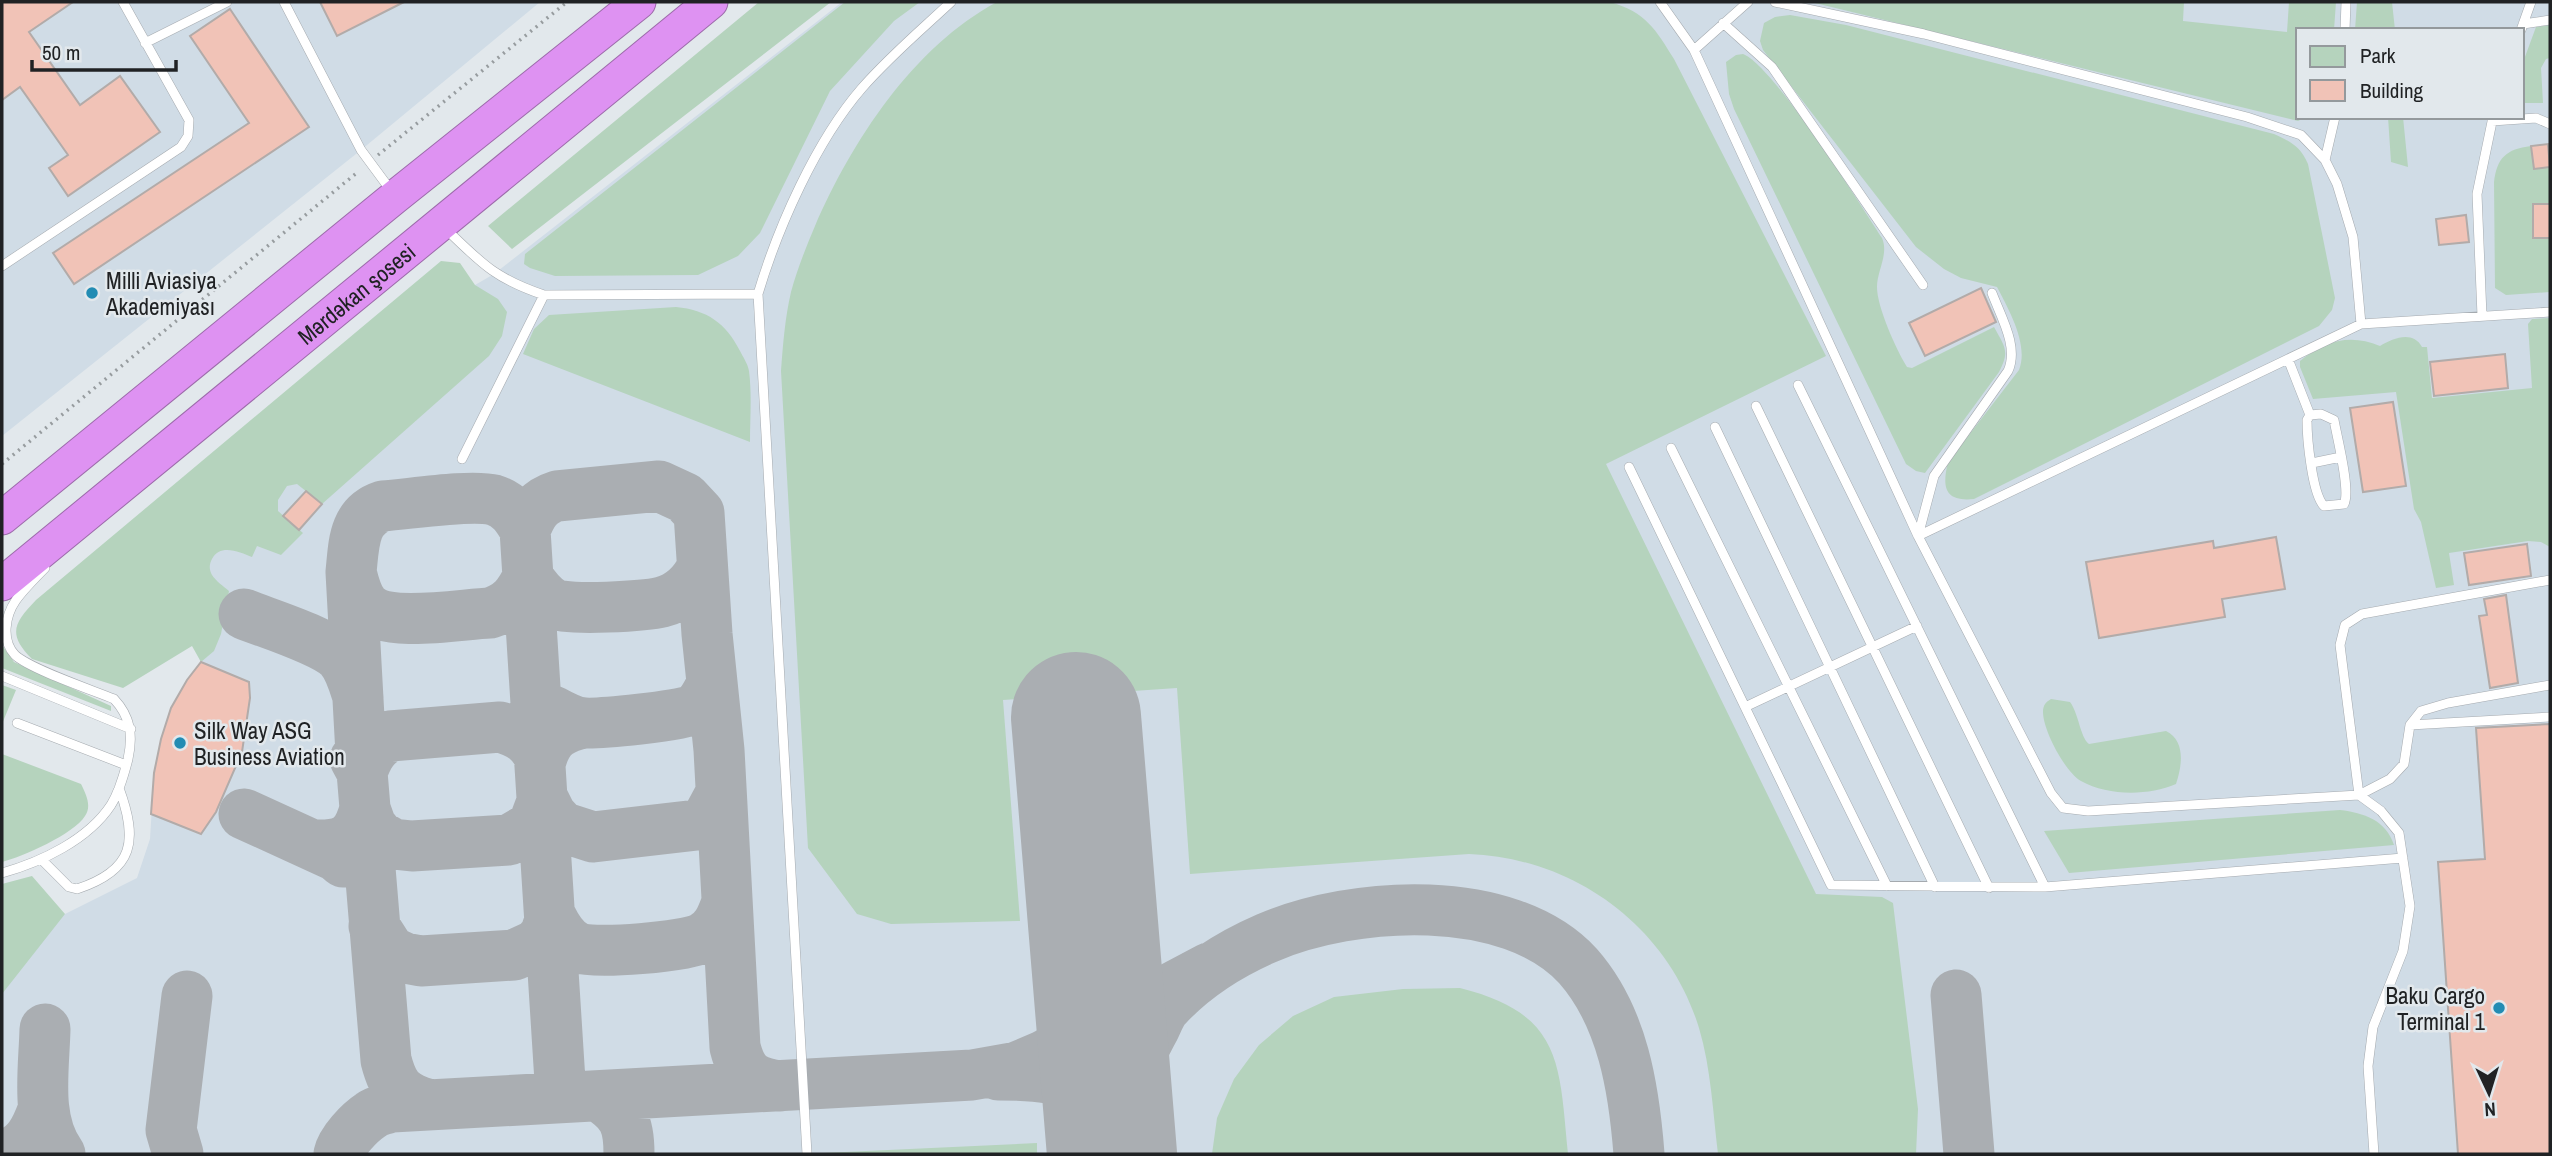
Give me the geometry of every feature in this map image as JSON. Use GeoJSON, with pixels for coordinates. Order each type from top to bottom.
{"type":"FeatureCollection","features":[{"type":"Feature","properties":{"kind":"highway"},"geometry":{"type":"LineString","coordinates":[[2,518],[639,2]]}},
{"type":"Feature","properties":{"kind":"highway","name":"Mərdəkan şosesi"},"geometry":{"type":"LineString","coordinates":[[2,584],[712,2]]}},
{"type":"Feature","properties":{"kind":"lane"},"geometry":{"type":"LineString","coordinates":[[2,266],[181,147],[188,136],[189,120],[124,2]]}},
{"type":"Feature","properties":{"kind":"lane"},"geometry":{"type":"LineString","coordinates":[[145,43],[227,2]]}},
{"type":"Feature","properties":{"kind":"lane"},"geometry":{"type":"LineString","coordinates":[[284,2],[343,118],[396,197]]}},
{"type":"Feature","properties":{"kind":"lane"},"geometry":{"type":"LineString","coordinates":[[807,1154],[758,294],[769,258],[816,154],[860,89],[951,2]]}},
{"type":"Feature","properties":{"kind":"lane"},"geometry":{"type":"LineString","coordinates":[[1660,2],[1694,50],[1918,536],[2051,793],[2063,808],[2088,811],[2359,794],[2390,779],[2404,764],[2410,725],[2421,711],[2448,703],[2550,685]]}},
{"type":"Feature","properties":{"kind":"lane"},"geometry":{"type":"LineString","coordinates":[[1694,50],[1748,2]]}},
{"type":"Feature","properties":{"kind":"lane"},"geometry":{"type":"LineString","coordinates":[[1775,2],[1924,34],[2247,117],[2301,135],[2325,160],[2337,184],[2353,237],[2361,324]]}},
{"type":"Feature","properties":{"kind":"lane"},"geometry":{"type":"LineString","coordinates":[[2344,28],[2346,2]]}},
{"type":"Feature","properties":{"kind":"lane"},"geometry":{"type":"LineString","coordinates":[[2522,27],[2531,2]]}},
{"type":"Feature","properties":{"kind":"lane"},"geometry":{"type":"LineString","coordinates":[[2522,27],[2550,20]]}},
{"type":"Feature","properties":{"kind":"lane"},"geometry":{"type":"LineString","coordinates":[[1723,23],[1772,67],[1923,285]]}},
{"type":"Feature","properties":{"kind":"lane"},"geometry":{"type":"LineString","coordinates":[[2524,118],[2536,118],[2550,124]]}},
{"type":"Feature","properties":{"kind":"lane"},"geometry":{"type":"LineString","coordinates":[[2325,160],[2335,119]]}},
{"type":"Feature","properties":{"kind":"lane"},"geometry":{"type":"LineString","coordinates":[[2482,316],[2477,194],[2493,119]]}},
{"type":"Feature","properties":{"kind":"lane"},"geometry":{"type":"LineString","coordinates":[[440,223],[494,274],[544,295],[758,294]]}},
{"type":"Feature","properties":{"kind":"lane"},"geometry":{"type":"LineString","coordinates":[[1918,536],[1934,476],[2013,360],[2012,347],[1992,293]]}},
{"type":"Feature","properties":{"kind":"lane"},"geometry":{"type":"LineString","coordinates":[[462,459],[544,295]]}},
{"type":"Feature","properties":{"kind":"lane"},"geometry":{"type":"LineString","coordinates":[[1918,536],[2361,324],[2550,312]]}},
{"type":"Feature","properties":{"kind":"lane"},"geometry":{"type":"LineString","coordinates":[[2288,359],[2310,415]]}},
{"type":"Feature","properties":{"kind":"lane"},"geometry":{"type":"LineString","coordinates":[[1798,385],[2045,887]]}},
{"type":"Feature","properties":{"kind":"lane"},"geometry":{"type":"LineString","coordinates":[[1756,406],[1989,887]]}},
{"type":"Feature","properties":{"kind":"lane"},"geometry":{"type":"LineString","coordinates":[[2320,414],[2334,420],[2347,498],[2344,504],[2323,506],[2319,501],[2307,430],[2310,415],[2320,414]]}},
{"type":"Feature","properties":{"kind":"lane"},"geometry":{"type":"LineString","coordinates":[[1716,427],[1935,887]]}},
{"type":"Feature","properties":{"kind":"lane"},"geometry":{"type":"LineString","coordinates":[[1671,448],[1887,886]]}},
{"type":"Feature","properties":{"kind":"lane"},"geometry":{"type":"LineString","coordinates":[[2312,463],[2341,457]]}},
{"type":"Feature","properties":{"kind":"lane"},"geometry":{"type":"LineString","coordinates":[[1629,467],[1831,885],[2045,887],[2403,858]]}},
{"type":"Feature","properties":{"kind":"lane"},"geometry":{"type":"LineString","coordinates":[[69,542],[122,485]]}},
{"type":"Feature","properties":{"kind":"lane"},"geometry":{"type":"LineString","coordinates":[[2,873],[41,859],[87,831],[111,804],[119,788],[131,744],[131,729],[123,709],[114,699],[25,663],[11,650],[6,637],[8,614],[16,600],[51,561]]}},
{"type":"Feature","properties":{"kind":"lane"},"geometry":{"type":"LineString","coordinates":[[2374,1154],[2368,1066],[2373,1027],[2403,951],[2410,906],[2399,833],[2381,811],[2359,794],[2340,645],[2346,625],[2361,614],[2550,580]]}},
{"type":"Feature","properties":{"kind":"lane"},"geometry":{"type":"LineString","coordinates":[[1745,707],[1917,626]]}},
{"type":"Feature","properties":{"kind":"lane"},"geometry":{"type":"LineString","coordinates":[[2,676],[131,729]]}},
{"type":"Feature","properties":{"kind":"lane"},"geometry":{"type":"LineString","coordinates":[[2410,725],[2550,717]]}},
{"type":"Feature","properties":{"kind":"lane"},"geometry":{"type":"LineString","coordinates":[[17,723],[126,765]]}},
{"type":"Feature","properties":{"kind":"lane"},"geometry":{"type":"LineString","coordinates":[[41,859],[69,887],[77,889],[117,869],[130,837],[127,809],[119,788]]}},
{"type":"Feature","properties":{"kind":"path"},"geometry":{"type":"LineString","coordinates":[[2,464],[567,2]]}},
{"type":"Feature","properties":{"kind":"shaded area","name":"Milli Aviasiya Akademiyası"},"geometry":{"type":"Polygon","coordinates":[[[2,2],[540,2],[361,150],[2,436],[2,2]]]}},
{"type":"Feature","properties":{"kind":"shaded area"},"geometry":{"type":"Polygon","coordinates":[[[842,2],[2550,2],[2550,1154],[2,1154],[2,957],[65,914],[137,878],[150,839],[154,773],[161,739],[171,708],[201,662],[156,569],[475,285],[494,274],[842,2]]]}},
{"type":"Feature","properties":{"kind":"green space"},"geometry":{"type":"Polygon","coordinates":[[[759,2],[831,2],[512,249],[488,226],[759,2]]]}},
{"type":"Feature","properties":{"kind":"green space"},"geometry":{"type":"Polygon","coordinates":[[[845,2],[920,2],[894,21],[830,91],[760,233],[738,256],[698,275],[555,276],[524,264],[525,254],[845,2]]]}},
{"type":"Feature","properties":{"kind":"green space"},"geometry":{"type":"Polygon","coordinates":[[[997,2],[1610,2],[1633,11],[1649,23],[1674,59],[1826,356],[1606,464],[1816,894],[1882,897],[1893,903],[1918,1109],[1916,1154],[1718,1154],[1709,1075],[1699,1028],[1685,991],[1665,958],[1640,929],[1612,904],[1580,884],[1545,869],[1508,858],[1469,854],[1190,874],[1177,688],[1003,700],[1020,921],[891,924],[857,914],[808,848],[781,371],[787,312],[805,250],[830,194],[847,161],[888,99],[938,44],[997,2]]]}},
{"type":"Feature","properties":{"kind":"green space"},"geometry":{"type":"Polygon","coordinates":[[[1811,2],[2184,2],[2183,21],[2287,32],[2289,2],[2336,2],[2334,28],[2296,28],[2296,119],[2302,119],[2298,121],[1811,2]]]}},
{"type":"Feature","properties":{"kind":"green space"},"geometry":{"type":"Polygon","coordinates":[[[2357,2],[2392,2],[2395,28],[2355,28],[2357,2]]]}},
{"type":"Feature","properties":{"kind":"green space"},"geometry":{"type":"Polygon","coordinates":[[[1790,15],[1846,25],[2274,134],[2294,145],[2308,164],[2335,298],[2332,310],[2319,326],[1974,499],[1956,498],[1951,495],[1946,485],[1948,462],[2019,370],[2020,339],[1997,287],[1961,278],[1944,269],[1916,247],[1763,50],[1760,41],[1764,23],[1775,17],[1790,15]]]}},
{"type":"Feature","properties":{"kind":"green space"},"geometry":{"type":"Polygon","coordinates":[[[2550,25],[2550,58],[2546,59],[2541,68],[2543,103],[2524,103],[2524,60],[2536,27],[2550,25]]]}},
{"type":"Feature","properties":{"kind":"green space"},"geometry":{"type":"Polygon","coordinates":[[[1743,54],[1757,64],[1794,108],[1882,238],[1884,250],[1878,295],[1888,328],[1907,367],[1912,368],[1994,327],[2003,344],[2005,354],[1999,372],[1925,473],[1906,464],[1734,109],[1729,94],[1726,62],[1743,54]]]}},
{"type":"Feature","properties":{"kind":"green space"},"geometry":{"type":"Polygon","coordinates":[[[2388,119],[2403,119],[2408,167],[2391,162],[2388,119]]]}},
{"type":"Feature","properties":{"kind":"green space"},"geometry":{"type":"Polygon","coordinates":[[[2531,146],[2534,169],[2550,167],[2550,204],[2533,205],[2533,238],[2550,238],[2550,292],[2506,295],[2495,288],[2494,182],[2504,156],[2531,146]]]}},
{"type":"Feature","properties":{"kind":"green space"},"geometry":{"type":"Polygon","coordinates":[[[441,261],[460,263],[475,285],[498,299],[507,312],[502,336],[489,356],[322,504],[297,484],[287,486],[278,500],[278,511],[303,533],[281,555],[257,546],[252,557],[230,550],[216,554],[210,563],[211,573],[229,591],[221,634],[214,651],[201,662],[192,646],[123,688],[32,659],[19,642],[16,629],[18,622],[36,600],[441,261]]]}},
{"type":"Feature","properties":{"kind":"green space"},"geometry":{"type":"Polygon","coordinates":[[[676,307],[706,315],[722,326],[735,341],[748,368],[750,380],[750,442],[523,354],[534,329],[549,315],[676,307]]]}},
{"type":"Feature","properties":{"kind":"green space"},"geometry":{"type":"Polygon","coordinates":[[[2550,318],[2550,547],[2541,542],[2528,541],[2449,553],[2454,585],[2436,588],[2421,522],[2414,509],[2396,392],[2313,399],[2300,361],[2318,348],[2338,341],[2358,340],[2380,346],[2397,338],[2408,337],[2422,347],[2427,347],[2432,398],[2532,388],[2528,324],[2532,319],[2550,318]]]}},
{"type":"Feature","properties":{"kind":"green space"},"geometry":{"type":"Polygon","coordinates":[[[2,645],[14,662],[111,706],[111,711],[2,668],[2,645]]]}},
{"type":"Feature","properties":{"kind":"green space"},"geometry":{"type":"Polygon","coordinates":[[[2,685],[16,690],[2,724],[2,685]]]}},
{"type":"Feature","properties":{"kind":"green space"},"geometry":{"type":"Polygon","coordinates":[[[2051,699],[2070,702],[2089,744],[2166,731],[2172,735],[2181,754],[2176,784],[2153,791],[2128,793],[2103,789],[2081,781],[2062,760],[2047,729],[2043,710],[2051,699]]]}},
{"type":"Feature","properties":{"kind":"green space"},"geometry":{"type":"Polygon","coordinates":[[[2,754],[81,784],[88,804],[85,816],[70,830],[34,850],[2,862],[2,754]]]}},
{"type":"Feature","properties":{"kind":"green space"},"geometry":{"type":"Polygon","coordinates":[[[2340,810],[2373,819],[2386,829],[2394,845],[2069,873],[2044,831],[2340,810]]]}},
{"type":"Feature","properties":{"kind":"green space"},"geometry":{"type":"Polygon","coordinates":[[[32,876],[65,914],[2,994],[2,884],[32,876]]]}},
{"type":"Feature","properties":{"kind":"green space"},"geometry":{"type":"Polygon","coordinates":[[[1460,988],[1494,999],[1519,1012],[1537,1028],[1549,1047],[1557,1068],[1568,1154],[1212,1154],[1217,1118],[1234,1079],[1259,1045],[1293,1016],[1334,997],[1403,989],[1460,988]]]}},
{"type":"Feature","properties":{"kind":"green space"},"geometry":{"type":"Polygon","coordinates":[[[1037,1143],[1037,1154],[823,1153],[1037,1143]]]}},
{"type":"Feature","properties":{"kind":"building"},"geometry":{"type":"Polygon","coordinates":[[[2,2],[73,2],[29,32],[80,105],[120,76],[160,132],[68,196],[49,168],[68,155],[20,87],[2,100],[2,2]]]}},
{"type":"Feature","properties":{"kind":"building"},"geometry":{"type":"Polygon","coordinates":[[[320,2],[404,2],[337,36],[320,2]]]}},
{"type":"Feature","properties":{"kind":"building"},"geometry":{"type":"Polygon","coordinates":[[[230,9],[309,127],[74,284],[53,253],[249,123],[190,36],[230,9]]]}},
{"type":"Feature","properties":{"kind":"building"},"geometry":{"type":"Polygon","coordinates":[[[2548,144],[2550,167],[2534,169],[2531,146],[2548,144]]]}},
{"type":"Feature","properties":{"kind":"building"},"geometry":{"type":"Polygon","coordinates":[[[2533,204],[2550,204],[2550,238],[2533,238],[2533,204]]]}},
{"type":"Feature","properties":{"kind":"building"},"geometry":{"type":"Polygon","coordinates":[[[2466,215],[2469,242],[2439,245],[2436,219],[2466,215]]]}},
{"type":"Feature","properties":{"kind":"building"},"geometry":{"type":"Polygon","coordinates":[[[1981,288],[1996,322],[1925,356],[1909,323],[1981,288]]]}},
{"type":"Feature","properties":{"kind":"building"},"geometry":{"type":"Polygon","coordinates":[[[2505,354],[2508,388],[2434,396],[2430,362],[2505,354]]]}},
{"type":"Feature","properties":{"kind":"building"},"geometry":{"type":"Polygon","coordinates":[[[2393,402],[2406,486],[2363,492],[2350,408],[2393,402]]]}},
{"type":"Feature","properties":{"kind":"building"},"geometry":{"type":"Polygon","coordinates":[[[306,491],[322,504],[299,530],[283,516],[306,491]]]}},
{"type":"Feature","properties":{"kind":"building"},"geometry":{"type":"Polygon","coordinates":[[[2276,537],[2285,589],[2222,599],[2225,617],[2099,638],[2086,562],[2213,541],[2214,548],[2276,537]]]}},
{"type":"Feature","properties":{"kind":"building"},"geometry":{"type":"Polygon","coordinates":[[[2527,544],[2531,576],[2469,585],[2464,553],[2527,544]]]}},
{"type":"Feature","properties":{"kind":"building"},"geometry":{"type":"Polygon","coordinates":[[[2506,595],[2518,683],[2490,688],[2479,616],[2487,615],[2484,599],[2506,595]]]}},
{"type":"Feature","properties":{"kind":"building"},"geometry":{"type":"Polygon","coordinates":[[[201,662],[249,682],[250,698],[242,752],[216,812],[201,834],[151,814],[154,773],[171,708],[201,662]]]}},
{"type":"Feature","properties":{"kind":"building","name":"Baku Cargo Terminal 1"},"geometry":{"type":"Polygon","coordinates":[[[2550,724],[2550,1154],[2458,1154],[2438,862],[2485,859],[2476,728],[2550,724]]]}},
{"type":"Feature","properties":{"kind":"taxiway"},"geometry":{"type":"LineString","coordinates":[[561,1097],[525,530],[536,508],[557,496],[659,486],[685,498],[699,513],[707,634],[719,750],[735,1047],[741,1064],[750,1076],[780,1086]]}},
{"type":"Feature","properties":{"kind":"taxiway"},"geometry":{"type":"LineString","coordinates":[[427,1104],[410,1098],[399,1089],[386,1060],[362,772],[351,572],[355,541],[360,524],[373,511],[383,506],[456,499],[484,498],[500,502],[513,512],[525,530]]}},
{"type":"Feature","properties":{"kind":"taxiway"},"geometry":{"type":"LineString","coordinates":[[351,572],[358,595],[366,607],[391,617],[425,618],[490,613],[514,600],[528,577],[546,599],[562,606],[607,607],[662,602],[686,589],[702,568]]}},
{"type":"Feature","properties":{"kind":"taxiway"},"geometry":{"type":"LineString","coordinates":[[244,614],[332,651],[346,666],[358,697]]}},
{"type":"Feature","properties":{"kind":"taxiway"},"geometry":{"type":"LineString","coordinates":[[553,711],[584,723],[673,715],[696,708],[712,684]]}},
{"type":"Feature","properties":{"kind":"taxiway"},"geometry":{"type":"LineString","coordinates":[[355,759],[362,772],[372,751],[390,736],[500,727],[525,738],[541,760],[547,745],[556,734],[584,723]]}},
{"type":"Feature","properties":{"kind":"taxiway"},"geometry":{"type":"LineString","coordinates":[[543,799],[551,815],[562,827],[593,837],[697,825],[707,819],[721,793]]}},
{"type":"Feature","properties":{"kind":"taxiway"},"geometry":{"type":"LineString","coordinates":[[313,845],[333,844],[348,839],[358,828],[365,809],[371,826],[379,836],[393,844],[412,846],[509,840],[533,826],[543,799]]}},
{"type":"Feature","properties":{"kind":"taxiway"},"geometry":{"type":"LineString","coordinates":[[244,814],[336,856],[343,862]]}},
{"type":"Feature","properties":{"kind":"taxiway"},"geometry":{"type":"LineString","coordinates":[[551,917],[566,939],[579,948],[641,949],[702,938],[717,924],[726,905]]}},
{"type":"Feature","properties":{"kind":"taxiway"},"geometry":{"type":"LineString","coordinates":[[1109,1125],[1163,1011],[1189,985],[1214,967],[1253,944],[1302,926],[1342,916],[1429,910],[1472,914],[1512,925],[1548,942],[1578,966],[1606,1008],[1624,1055],[1634,1104],[1639,1154]]}},
{"type":"Feature","properties":{"kind":"taxiway"},"geometry":{"type":"LineString","coordinates":[[374,926],[390,951],[421,961],[514,955],[536,945],[545,935],[551,917]]}},
{"type":"Feature","properties":{"kind":"taxiway"},"geometry":{"type":"LineString","coordinates":[[339,1154],[347,1138],[361,1123],[375,1112],[392,1107],[972,1075],[1017,1067],[1043,1056],[1209,968]]}},
{"type":"Feature","properties":{"kind":"taxiway"},"geometry":{"type":"LineString","coordinates":[[1956,995],[1969,1154]]}},
{"type":"Feature","properties":{"kind":"taxiway"},"geometry":{"type":"LineString","coordinates":[[178,1154],[171,1130],[187,996]]}},
{"type":"Feature","properties":{"kind":"taxiway"},"geometry":{"type":"LineString","coordinates":[[45,1029],[44,1110],[52,1141],[60,1154]]}},
{"type":"Feature","properties":{"kind":"taxiway"},"geometry":{"type":"LineString","coordinates":[[998,1075],[1023,1075],[1062,1081],[1084,1092],[1109,1125]]}},
{"type":"Feature","properties":{"kind":"taxiway"},"geometry":{"type":"LineString","coordinates":[[598,1096],[614,1108],[623,1120],[628,1135],[629,1154]]}},
{"type":"Feature","properties":{"kind":"taxiway"},"geometry":{"type":"LineString","coordinates":[[7,1154],[26,1142],[43,1110]]}},
{"type":"Feature","properties":{"kind":"runway"},"geometry":{"type":"LineString","coordinates":[[1076,717],[1112,1154]]}},
{"type":"Feature","properties":{"kind":"place","name":"Milli Aviasiya Akademiyası"},"geometry":{"type":"Point","coordinates":[92,293]}},
{"type":"Feature","properties":{"kind":"place","name":"Silk Way ASG Business Aviation"},"geometry":{"type":"Point","coordinates":[180,743]}},
{"type":"Feature","properties":{"kind":"place","name":"Baku Cargo Terminal 1"},"geometry":{"type":"Point","coordinates":[2499,1008]}}]}
